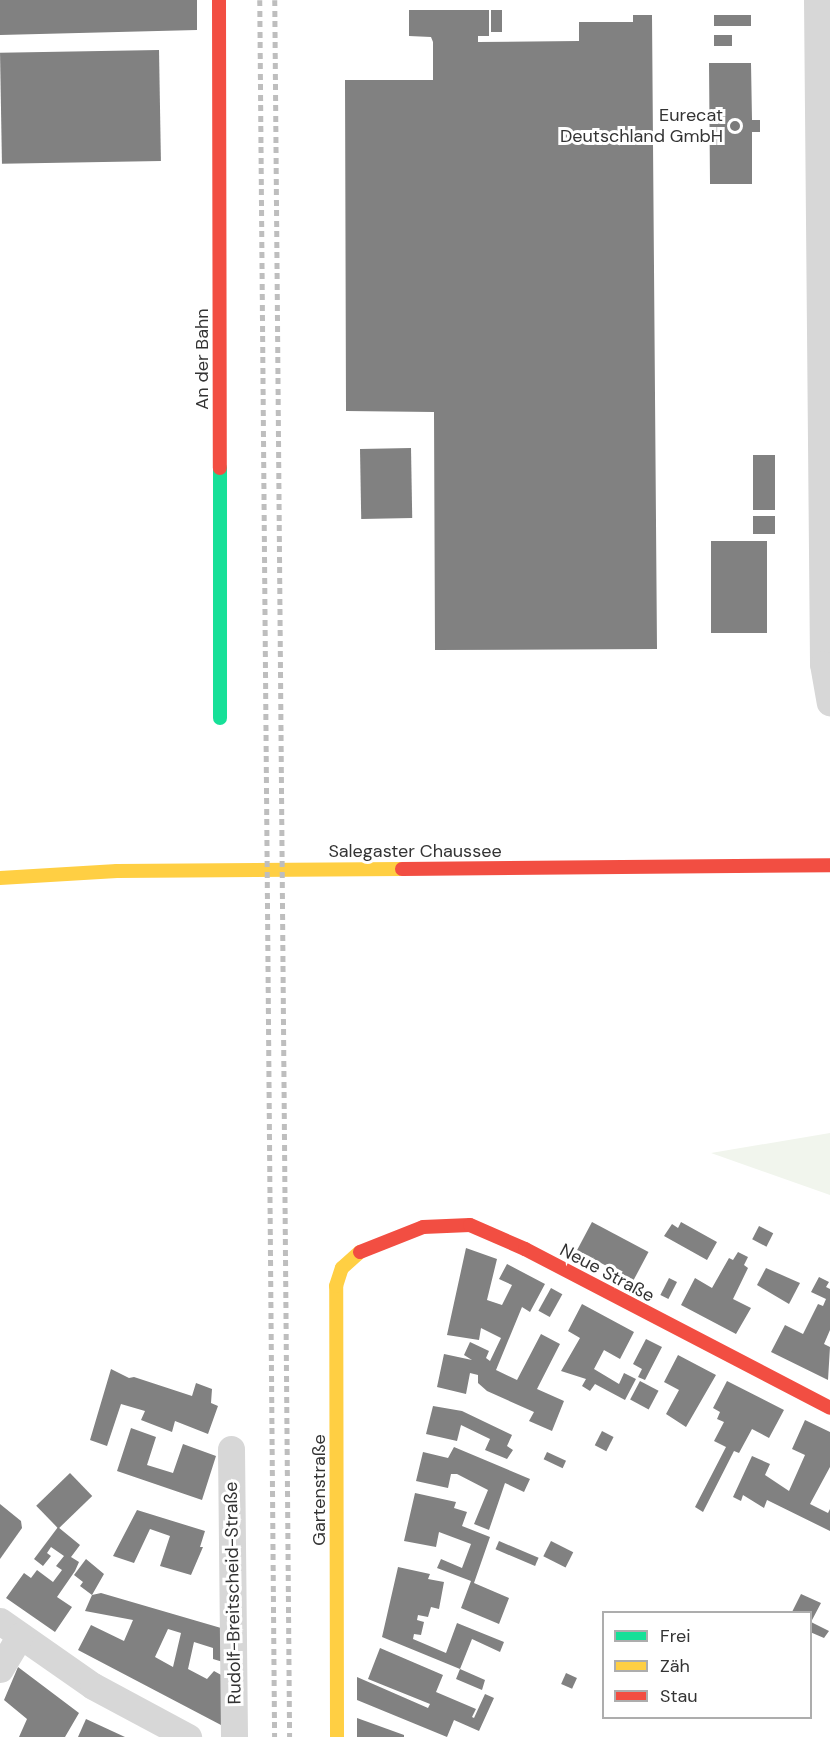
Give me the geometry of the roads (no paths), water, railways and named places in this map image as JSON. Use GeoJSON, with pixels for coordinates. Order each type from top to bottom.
{"type":"FeatureCollection","features":[{"type":"Feature","properties":{"kind":"street","name":"An der Bahn"},"geometry":{"type":"LineString","coordinates":[[219,0],[220,718]]}},
{"type":"Feature","properties":{"kind":"street"},"geometry":{"type":"LineString","coordinates":[[817,0],[823,664],[830,702]]}},
{"type":"Feature","properties":{"kind":"street","name":"Salegaster Chaussee"},"geometry":{"type":"LineString","coordinates":[[0,878],[117,871],[830,866]]}},
{"type":"Feature","properties":{"kind":"street","name":"Neue Straße"},"geometry":{"type":"LineString","coordinates":[[359,1252],[423,1227],[470,1225],[516,1245],[830,1408]]}},
{"type":"Feature","properties":{"kind":"street","name":"Gartenstraße"},"geometry":{"type":"LineString","coordinates":[[336,1737],[336,1286],[342,1268],[359,1252]]}},
{"type":"Feature","properties":{"kind":"street","name":"Rudolf-Breitscheid-Straße"},"geometry":{"type":"LineString","coordinates":[[231,1449],[234,1737]]}},
{"type":"Feature","properties":{"kind":"street"},"geometry":{"type":"LineString","coordinates":[[0,1669],[10,1629],[93,1686],[188,1737]]}},
{"type":"Feature","properties":{"kind":"railway"},"geometry":{"type":"LineString","coordinates":[[260,0],[275,1737]]}},
{"type":"Feature","properties":{"kind":"railway"},"geometry":{"type":"LineString","coordinates":[[275,0],[290,1737]]}},
{"type":"Feature","properties":{"kind":"place","name":"Eurecat Deutschland GmbH"},"geometry":{"type":"Point","coordinates":[735,126]}}]}
